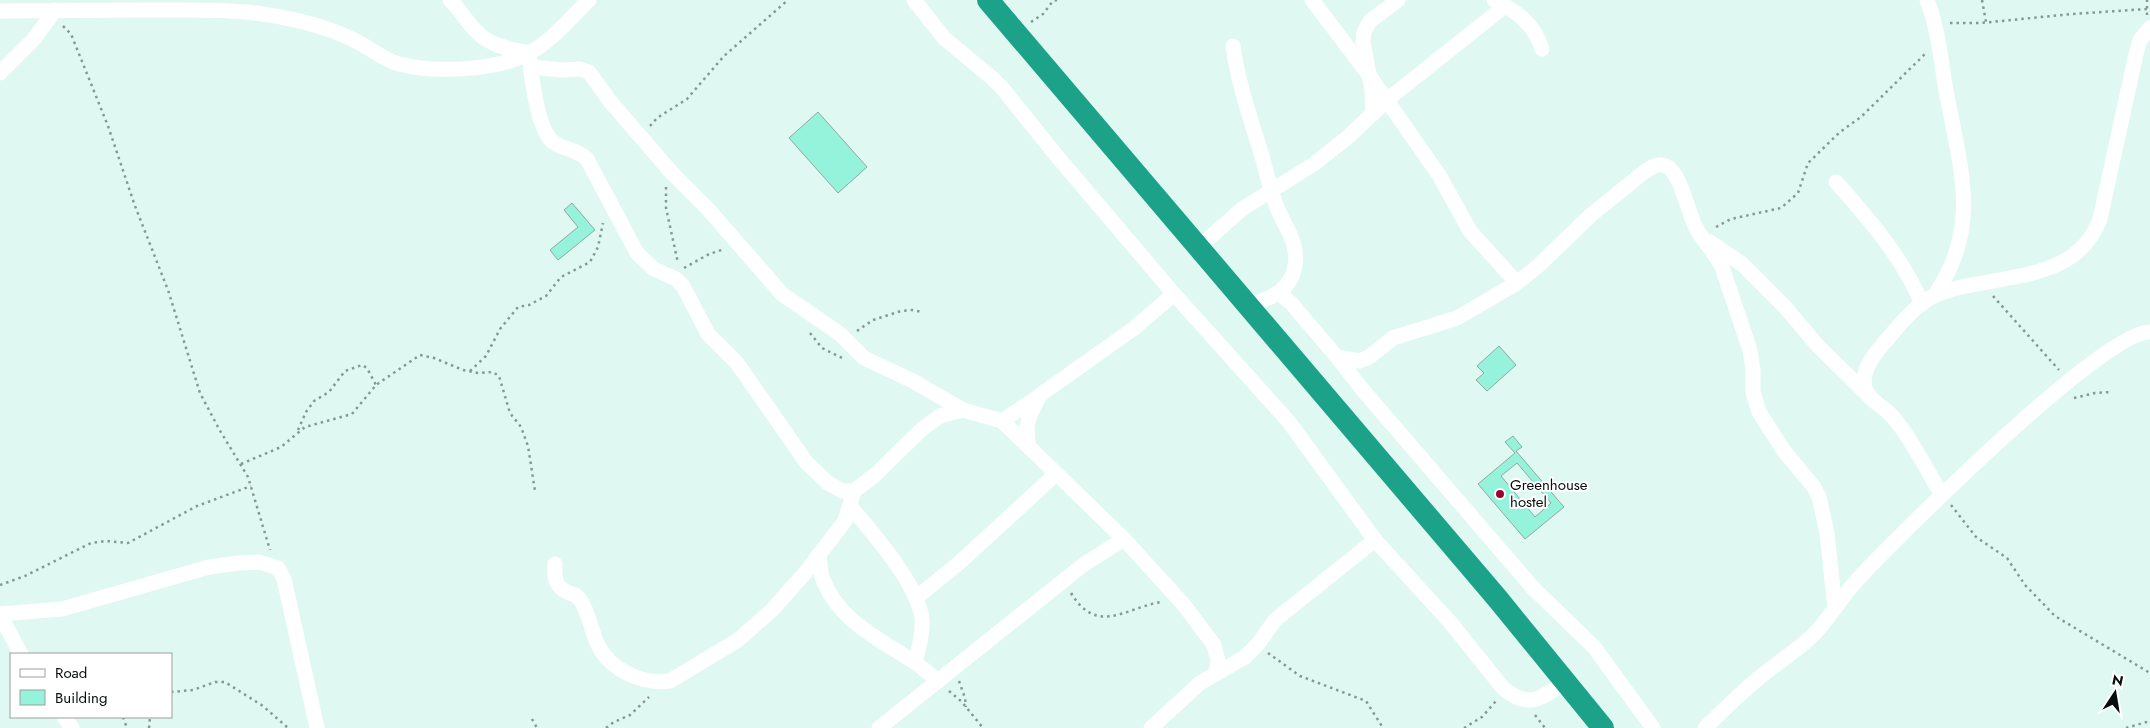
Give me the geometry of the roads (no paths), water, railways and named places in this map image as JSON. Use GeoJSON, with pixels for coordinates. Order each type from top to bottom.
{"type":"FeatureCollection","features":[{"type":"Feature","properties":{"kind":"highway"},"geometry":{"type":"LineString","coordinates":[[988,0],[1497,598],[1603,728]]}},
{"type":"Feature","properties":{"kind":"street"},"geometry":{"type":"LineString","coordinates":[[450,0],[459,8],[476,32],[485,39],[530,60],[562,70],[589,72],[609,100],[671,172],[708,209],[782,294],[840,334],[864,358],[913,381],[963,410],[1002,421],[1124,538],[1184,605],[1214,645],[1218,661],[1216,674]]}},
{"type":"Feature","properties":{"kind":"street"},"geometry":{"type":"LineString","coordinates":[[0,11],[53,15],[104,5],[236,12],[294,19],[355,40],[398,64],[421,68],[459,68],[530,60],[546,41],[589,0]]}},
{"type":"Feature","properties":{"kind":"street"},"geometry":{"type":"LineString","coordinates":[[914,0],[944,38],[959,53],[992,78],[1002,89],[1061,162],[1174,294],[1289,422],[1374,540],[1450,622],[1503,688],[1513,697],[1522,700],[1534,700],[1546,695],[1565,682]]}},
{"type":"Feature","properties":{"kind":"street"},"geometry":{"type":"LineString","coordinates":[[1312,0],[1369,75],[1439,175],[1470,231],[1516,283]]}},
{"type":"Feature","properties":{"kind":"street"},"geometry":{"type":"LineString","coordinates":[[1373,114],[1363,42],[1364,32],[1370,21],[1398,0]]}},
{"type":"Feature","properties":{"kind":"street"},"geometry":{"type":"LineString","coordinates":[[1868,395],[1864,377],[1868,365],[1892,334],[1928,300],[1946,278],[1958,250],[1962,228],[1964,204],[1959,150],[1948,101],[1937,35],[1927,0]]}},
{"type":"Feature","properties":{"kind":"street"},"geometry":{"type":"LineString","coordinates":[[1199,247],[1242,209],[1314,164],[1348,137],[1387,100],[1500,3],[1531,25],[1542,49]]}},
{"type":"Feature","properties":{"kind":"street"},"geometry":{"type":"LineString","coordinates":[[0,72],[34,39],[53,15]]}},
{"type":"Feature","properties":{"kind":"street"},"geometry":{"type":"LineString","coordinates":[[1928,300],[1982,283],[2037,272],[2059,263],[2080,249],[2094,233],[2100,219],[2136,54],[2140,40],[2150,28]]}},
{"type":"Feature","properties":{"kind":"street"},"geometry":{"type":"LineString","coordinates":[[1233,46],[1245,106],[1276,206],[1292,236],[1296,252],[1292,278],[1279,293],[1249,306]]}},
{"type":"Feature","properties":{"kind":"street"},"geometry":{"type":"LineString","coordinates":[[530,60],[536,101],[548,137],[560,146],[573,149],[587,159],[637,253],[645,263],[654,269],[676,280],[681,279],[708,334],[737,362],[806,462],[828,483],[842,491],[854,491],[875,475],[922,429],[940,416],[963,410]]}},
{"type":"Feature","properties":{"kind":"street"},"geometry":{"type":"LineString","coordinates":[[1337,357],[1358,361],[1369,357],[1393,338],[1457,318],[1516,283],[1538,266],[1608,201],[1644,172],[1660,164],[1666,166],[1672,171],[1696,227],[1716,254],[1730,287],[1750,350],[1753,370],[1753,392],[1759,412],[1784,451],[1814,487],[1819,497],[1827,533],[1834,608]]}},
{"type":"Feature","properties":{"kind":"street"},"geometry":{"type":"LineString","coordinates":[[1836,182],[1876,229],[1910,279],[1928,300]]}},
{"type":"Feature","properties":{"kind":"street"},"geometry":{"type":"LineString","coordinates":[[1702,236],[1742,264],[1785,307],[1818,346],[1894,418],[1942,495]]}},
{"type":"Feature","properties":{"kind":"street"},"geometry":{"type":"LineString","coordinates":[[1279,293],[1291,302],[1362,389],[1533,588],[1594,647],[1653,728]]}},
{"type":"Feature","properties":{"kind":"street"},"geometry":{"type":"LineString","coordinates":[[1002,421],[1133,329],[1174,294]]}},
{"type":"Feature","properties":{"kind":"street"},"geometry":{"type":"LineString","coordinates":[[1705,728],[1736,697],[1809,638],[1859,578],[1942,495],[2021,421],[2118,345],[2136,334],[2150,332]]}},
{"type":"Feature","properties":{"kind":"street"},"geometry":{"type":"LineString","coordinates":[[1028,444],[1027,426],[1040,395]]}},
{"type":"Feature","properties":{"kind":"street"},"geometry":{"type":"LineString","coordinates":[[917,597],[959,563],[1056,474]]}},
{"type":"Feature","properties":{"kind":"street"},"geometry":{"type":"LineString","coordinates":[[555,564],[556,582],[561,589],[579,599],[598,646],[605,657],[617,668],[631,674],[659,683],[670,682],[744,635],[789,592],[845,521],[851,507],[854,491]]}},
{"type":"Feature","properties":{"kind":"street"},"geometry":{"type":"LineString","coordinates":[[851,507],[880,543],[917,597],[922,630],[915,662]]}},
{"type":"Feature","properties":{"kind":"street"},"geometry":{"type":"LineString","coordinates":[[879,728],[1083,565],[1124,538]]}},
{"type":"Feature","properties":{"kind":"street"},"geometry":{"type":"LineString","coordinates":[[1151,728],[1182,697],[1200,683],[1245,657],[1258,644],[1275,620],[1374,540]]}},
{"type":"Feature","properties":{"kind":"street"},"geometry":{"type":"LineString","coordinates":[[819,554],[822,575],[837,605],[853,622],[915,662],[938,680]]}},
{"type":"Feature","properties":{"kind":"street"},"geometry":{"type":"LineString","coordinates":[[20,653],[0,614],[62,609],[209,567],[239,562],[260,562],[278,568],[284,579],[317,728]]}},
{"type":"Feature","properties":{"kind":"place","name":"Greenhouse hostel"},"geometry":{"type":"Point","coordinates":[1500,494]}}]}
